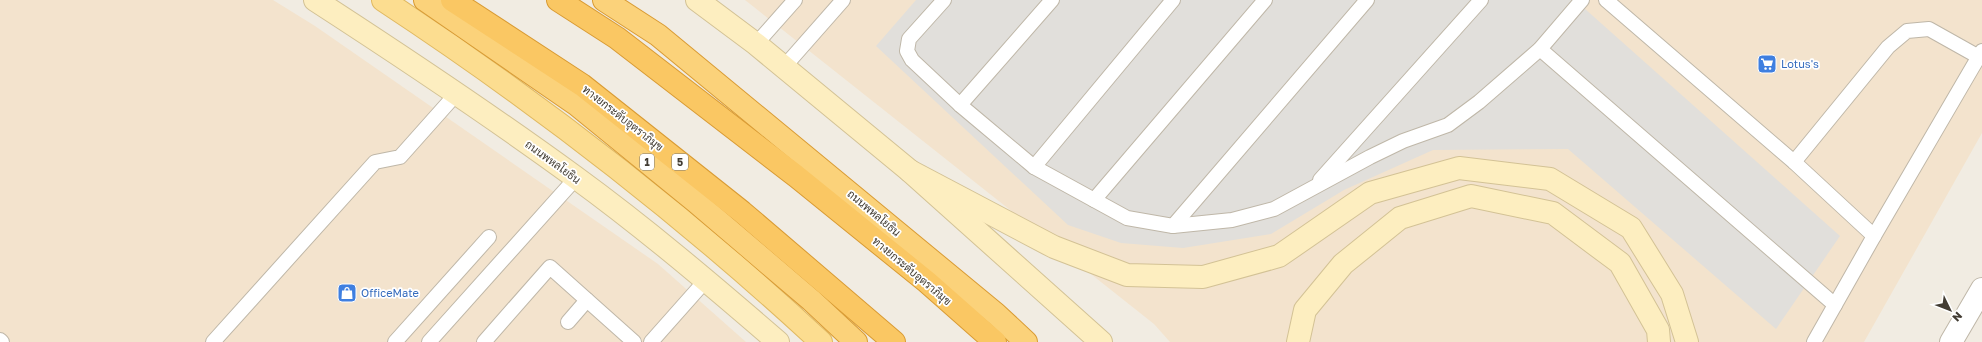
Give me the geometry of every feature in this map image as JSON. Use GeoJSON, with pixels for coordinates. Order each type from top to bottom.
{"type":"FeatureCollection","features":[{"type":"Feature","properties":{"kind":"highway","name":"1"},"geometry":{"type":"LineString","coordinates":[[425,0],[577,105],[696,202],[811,300],[856,342]]}},
{"type":"Feature","properties":{"kind":"highway","name":"ทางยกระดับอุตราภิมุข"},"geometry":{"type":"LineString","coordinates":[[452,0],[582,85],[742,212],[894,342]]}},
{"type":"Feature","properties":{"kind":"highway","name":"ทางยกระดับอุตราภิมุข"},"geometry":{"type":"LineString","coordinates":[[558,0],[617,38],[796,176],[927,282],[995,342]]}},
{"type":"Feature","properties":{"kind":"highway","name":"ถนนพหลโยธิน"},"geometry":{"type":"LineString","coordinates":[[604,0],[658,35],[996,314],[1026,342]]}},
{"type":"Feature","properties":{"kind":"main road","name":"ถนนพหลโยธิน"},"geometry":{"type":"LineString","coordinates":[[315,0],[458,93],[576,178],[706,280],[778,342]]}},
{"type":"Feature","properties":{"kind":"main road"},"geometry":{"type":"LineString","coordinates":[[383,0],[446,41],[579,138],[780,304],[821,342]]}},
{"type":"Feature","properties":{"kind":"main road"},"geometry":{"type":"LineString","coordinates":[[697,0],[756,44],[910,171],[1101,342]]}},
{"type":"Feature","properties":{"kind":"main road"},"geometry":{"type":"LineString","coordinates":[[910,171],[1054,247],[1127,275],[1203,277],[1279,256],[1370,193],[1459,168],[1550,179],[1632,228],[1672,294],[1687,342]]}},
{"type":"Feature","properties":{"kind":"main road"},"geometry":{"type":"LineString","coordinates":[[1298,342],[1305,310],[1343,264],[1400,218],[1471,196],[1553,213],[1620,263],[1658,330],[1659,342]]}},
{"type":"Feature","properties":{"kind":"street"},"geometry":{"type":"LineString","coordinates":[[1951,342],[1982,289]]}},
{"type":"Feature","properties":{"kind":"lane"},"geometry":{"type":"LineString","coordinates":[[756,44],[795,0]]}},
{"type":"Feature","properties":{"kind":"lane"},"geometry":{"type":"LineString","coordinates":[[784,67],[843,0]]}},
{"type":"Feature","properties":{"kind":"lane"},"geometry":{"type":"LineString","coordinates":[[944,0],[909,39],[907,51],[912,60],[960,104],[1034,167],[1127,218],[1173,226],[1232,220],[1274,209],[1402,141],[1448,125],[1479,102],[1540,48],[1582,0]]}},
{"type":"Feature","properties":{"kind":"lane"},"geometry":{"type":"LineString","coordinates":[[960,104],[1052,0]]}},
{"type":"Feature","properties":{"kind":"lane"},"geometry":{"type":"LineString","coordinates":[[1034,167],[1173,0]]}},
{"type":"Feature","properties":{"kind":"lane"},"geometry":{"type":"LineString","coordinates":[[1094,200],[1265,0]]}},
{"type":"Feature","properties":{"kind":"lane"},"geometry":{"type":"LineString","coordinates":[[1173,226],[1368,0]]}},
{"type":"Feature","properties":{"kind":"lane"},"geometry":{"type":"LineString","coordinates":[[1312,189],[1481,0]]}},
{"type":"Feature","properties":{"kind":"lane"},"geometry":{"type":"LineString","coordinates":[[1606,0],[1794,162],[1874,236]]}},
{"type":"Feature","properties":{"kind":"lane"},"geometry":{"type":"LineString","coordinates":[[1794,162],[1888,47],[1908,31],[1929,29],[1980,54],[1814,342]]}},
{"type":"Feature","properties":{"kind":"lane"},"geometry":{"type":"LineString","coordinates":[[1540,48],[1835,305]]}},
{"type":"Feature","properties":{"kind":"lane"},"geometry":{"type":"LineString","coordinates":[[213,342],[375,162],[400,157],[458,93]]}},
{"type":"Feature","properties":{"kind":"lane"},"geometry":{"type":"LineString","coordinates":[[429,342],[576,178]]}},
{"type":"Feature","properties":{"kind":"lane"},"geometry":{"type":"LineString","coordinates":[[395,342],[489,237]]}},
{"type":"Feature","properties":{"kind":"lane"},"geometry":{"type":"LineString","coordinates":[[484,342],[550,267],[634,342]]}},
{"type":"Feature","properties":{"kind":"lane"},"geometry":{"type":"LineString","coordinates":[[651,342],[706,280]]}},
{"type":"Feature","properties":{"kind":"lane"},"geometry":{"type":"LineString","coordinates":[[568,322],[587,300]]}},
{"type":"Feature","properties":{"kind":"shaded area"},"geometry":{"type":"Polygon","coordinates":[[[0,0],[273,0],[315,26],[658,264],[746,342],[0,342],[0,0]]]}},
{"type":"Feature","properties":{"kind":"shaded area"},"geometry":{"type":"Polygon","coordinates":[[[745,0],[1982,0],[1982,133],[1864,342],[1170,342],[1154,324],[745,0]]]}},
{"type":"Feature","properties":{"kind":"shaded area"},"geometry":{"type":"Polygon","coordinates":[[[916,0],[1575,0],[1840,236],[1776,329],[1568,149],[1433,150],[1344,190],[1271,234],[1183,248],[1121,243],[1068,225],[876,46],[916,0]]]}},
{"type":"Feature","properties":{"kind":"place","name":"Lotus's"},"geometry":{"type":"Point","coordinates":[1767,64]}},
{"type":"Feature","properties":{"kind":"place","name":"OfficeMate"},"geometry":{"type":"Point","coordinates":[347,293]}}]}
